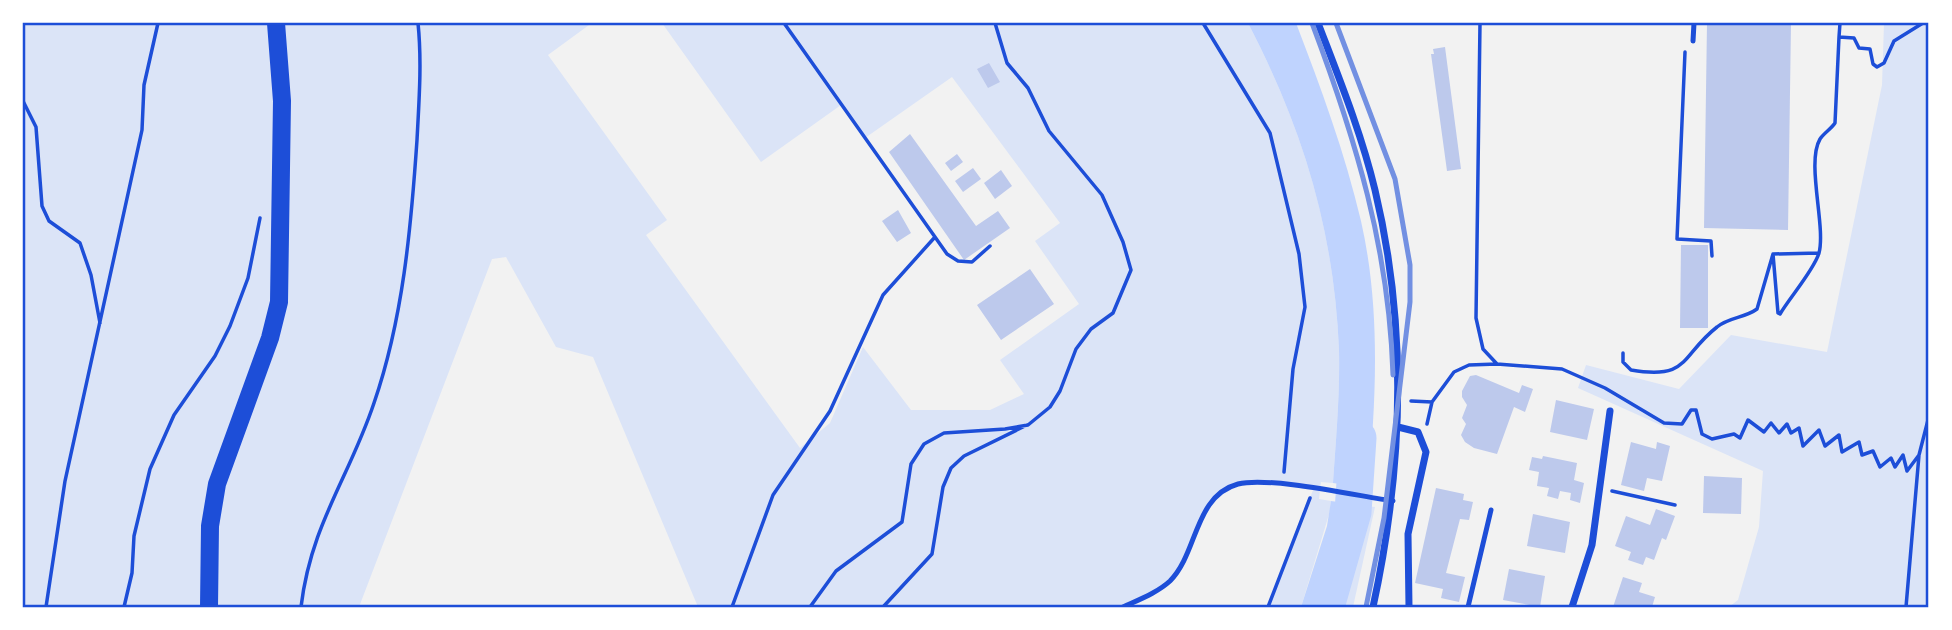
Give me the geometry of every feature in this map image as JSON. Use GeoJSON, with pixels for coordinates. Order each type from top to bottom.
{"type":"FeatureCollection","features":[{"type":"Feature","properties":{"kind":"main road"},"geometry":{"type":"LineString","coordinates":[[209,607],[211,526],[217,484],[270,338],[279,302],[282,100],[276,23]]}},
{"type":"Feature","properties":{"kind":"street"},"geometry":{"type":"LineString","coordinates":[[1318,23],[1361,140],[1383,228],[1395,324],[1398,427],[1392,501],[1373,607]]}},
{"type":"Feature","properties":{"kind":"street"},"geometry":{"type":"LineString","coordinates":[[1572,607],[1590,555],[1610,411]]}},
{"type":"Feature","properties":{"kind":"street"},"geometry":{"type":"LineString","coordinates":[[1398,427],[1410,428],[1420,435],[1426,452],[1408,534],[1409,607]]}},
{"type":"Feature","properties":{"kind":"lane"},"geometry":{"type":"LineString","coordinates":[[1693,41],[1694,23]]}},
{"type":"Feature","properties":{"kind":"lane"},"geometry":{"type":"LineString","coordinates":[[1123,607],[1169,582],[1212,500],[1237,484],[1282,485],[1392,501]]}},
{"type":"Feature","properties":{"kind":"lane"},"geometry":{"type":"LineString","coordinates":[[1468,607],[1492,510]]}},
{"type":"Feature","properties":{"kind":"path"},"geometry":{"type":"LineString","coordinates":[[46,607],[65,481],[142,130],[144,85],[158,23]]}},
{"type":"Feature","properties":{"kind":"path"},"geometry":{"type":"LineString","coordinates":[[301,607],[312,546],[366,427],[393,329],[414,191],[421,71],[418,23]]}},
{"type":"Feature","properties":{"kind":"path"},"geometry":{"type":"LineString","coordinates":[[785,23],[947,254],[958,261],[977,260],[990,246]]}},
{"type":"Feature","properties":{"kind":"path"},"geometry":{"type":"LineString","coordinates":[[883,607],[932,554],[943,487],[951,468],[964,456],[1028,425],[1050,407],[1060,391],[1076,349],[1091,330],[1113,313],[1129,282],[1131,270],[1123,242],[1102,195],[1049,131],[1028,88],[1007,63],[995,23]]}},
{"type":"Feature","properties":{"kind":"path"},"geometry":{"type":"LineString","coordinates":[[1203,23],[1275,146],[1299,254],[1305,295],[1300,342],[1293,369],[1282,485]]}},
{"type":"Feature","properties":{"kind":"path"},"geometry":{"type":"LineString","coordinates":[[1480,23],[1476,317],[1483,349],[1497,364]]}},
{"type":"Feature","properties":{"kind":"path"},"geometry":{"type":"LineString","coordinates":[[1773,254],[1780,314],[1819,253],[1821,227],[1816,209],[1817,150],[1822,136],[1835,123],[1840,23]]}},
{"type":"Feature","properties":{"kind":"path"},"geometry":{"type":"LineString","coordinates":[[1839,37],[1854,38],[1859,48],[1870,49],[1873,64],[1879,67],[1894,41],[1923,23]]}},
{"type":"Feature","properties":{"kind":"path"},"geometry":{"type":"LineString","coordinates":[[1693,41],[1685,40],[1677,239],[1711,241],[1712,256]]}},
{"type":"Feature","properties":{"kind":"path"},"geometry":{"type":"LineString","coordinates":[[23,101],[36,127],[42,206],[49,221],[80,243],[91,275],[94,306],[100,324]]}},
{"type":"Feature","properties":{"kind":"path"},"geometry":{"type":"LineString","coordinates":[[732,607],[773,495],[830,411],[883,295],[935,237]]}},
{"type":"Feature","properties":{"kind":"path"},"geometry":{"type":"LineString","coordinates":[[1773,254],[1819,253]]}},
{"type":"Feature","properties":{"kind":"path"},"geometry":{"type":"LineString","coordinates":[[1623,353],[1624,365],[1631,370],[1665,372],[1681,366],[1719,325],[1757,309],[1773,254]]}},
{"type":"Feature","properties":{"kind":"path"},"geometry":{"type":"LineString","coordinates":[[124,607],[132,573],[134,536],[154,459],[174,415],[222,342],[244,291],[253,256]]}},
{"type":"Feature","properties":{"kind":"path"},"geometry":{"type":"LineString","coordinates":[[1420,435],[1427,424],[1432,402],[1457,369],[1468,365],[1497,364],[1555,367],[1569,371],[1670,426],[1684,423],[1695,410],[1699,413],[1697,423],[1702,434],[1712,439],[1734,434],[1740,438],[1748,420],[1764,432],[1771,423],[1779,433],[1787,424],[1791,433],[1799,428],[1802,446],[1819,430],[1825,446],[1839,435],[1842,452],[1859,442],[1862,455],[1873,451],[1880,467],[1891,458],[1895,467],[1903,455],[1907,471],[1919,455]]}},
{"type":"Feature","properties":{"kind":"path"},"geometry":{"type":"LineString","coordinates":[[1411,401],[1432,402]]}},
{"type":"Feature","properties":{"kind":"path"},"geometry":{"type":"LineString","coordinates":[[1906,607],[1919,455],[1929,416]]}},
{"type":"Feature","properties":{"kind":"path"},"geometry":{"type":"LineString","coordinates":[[810,607],[836,571],[902,522],[911,464],[924,444],[944,433],[1028,425]]}},
{"type":"Feature","properties":{"kind":"path"},"geometry":{"type":"LineString","coordinates":[[1600,489],[1675,505]]}},
{"type":"Feature","properties":{"kind":"path"},"geometry":{"type":"LineString","coordinates":[[1268,607],[1316,490]]}},
{"type":"Feature","properties":{"kind":"shaded area"},"geometry":{"type":"Polygon","coordinates":[[[23,23],[587,23],[589,25],[548,55],[667,220],[646,235],[800,448],[830,423],[863,347],[911,410],[990,410],[1024,394],[1000,360],[1079,304],[1035,241],[1060,223],[952,77],[865,138],[841,105],[761,162],[662,23],[1248,23],[1300,141],[1323,221],[1336,306],[1339,383],[1333,483],[1321,482],[1319,499],[1331,501],[1330,511],[1301,607],[1268,607],[1313,490],[1268,483],[1237,484],[1212,500],[1178,571],[1169,582],[1123,607],[698,607],[593,357],[556,347],[506,257],[492,259],[359,607],[23,607],[23,23]]]}},
{"type":"Feature","properties":{"kind":"shaded area"},"geometry":{"type":"Polygon","coordinates":[[[1884,23],[1929,23],[1929,607],[1729,607],[1738,600],[1759,527],[1763,471],[1578,388],[1586,365],[1679,389],[1731,335],[1827,352],[1882,85],[1884,23]]]}},
{"type":"Feature","properties":{"kind":"shaded area"},"geometry":{"type":"Polygon","coordinates":[[[1367,506],[1375,507],[1353,607],[1344,607],[1367,506]]]}},
{"type":"Feature","properties":{"kind":"water"},"geometry":{"type":"Polygon","coordinates":[[[1248,23],[1296,23],[1332,121],[1355,196],[1367,254],[1374,321],[1375,388],[1368,488],[1333,483],[1339,350],[1336,306],[1323,222],[1300,141],[1248,23]]]}},
{"type":"Feature","properties":{"kind":"water"},"geometry":{"type":"Polygon","coordinates":[[[1331,501],[1367,506],[1343,607],[1301,607],[1327,526],[1331,501]]]}},
{"type":"Feature","properties":{"kind":"building"},"geometry":{"type":"Polygon","coordinates":[[[1707,23],[1791,23],[1788,230],[1704,228],[1707,23]]]}},
{"type":"Feature","properties":{"kind":"building"},"geometry":{"type":"Polygon","coordinates":[[[1445,47],[1461,169],[1447,171],[1431,54],[1434,54],[1433,49],[1445,47]]]}},
{"type":"Feature","properties":{"kind":"building"},"geometry":{"type":"Polygon","coordinates":[[[989,63],[1000,82],[988,88],[977,69],[989,63]]]}},
{"type":"Feature","properties":{"kind":"building"},"geometry":{"type":"Polygon","coordinates":[[[910,134],[976,226],[998,211],[1010,228],[964,260],[889,152],[910,134]]]}},
{"type":"Feature","properties":{"kind":"building"},"geometry":{"type":"Polygon","coordinates":[[[957,154],[963,162],[951,171],[945,163],[957,154]]]}},
{"type":"Feature","properties":{"kind":"building"},"geometry":{"type":"Polygon","coordinates":[[[973,168],[981,179],[963,192],[955,181],[973,168]]]}},
{"type":"Feature","properties":{"kind":"building"},"geometry":{"type":"Polygon","coordinates":[[[1001,170],[1012,186],[995,199],[984,183],[1001,170]]]}},
{"type":"Feature","properties":{"kind":"building"},"geometry":{"type":"Polygon","coordinates":[[[898,210],[911,233],[897,242],[882,221],[898,210]]]}},
{"type":"Feature","properties":{"kind":"building"},"geometry":{"type":"Polygon","coordinates":[[[1681,245],[1708,245],[1708,328],[1680,328],[1681,245]]]}},
{"type":"Feature","properties":{"kind":"building"},"geometry":{"type":"Polygon","coordinates":[[[1030,269],[1054,304],[1001,340],[977,305],[1030,269]]]}},
{"type":"Feature","properties":{"kind":"building"},"geometry":{"type":"Polygon","coordinates":[[[1476,375],[1519,393],[1522,385],[1533,389],[1525,412],[1514,407],[1497,454],[1474,448],[1465,442],[1461,435],[1466,424],[1462,418],[1467,405],[1462,391],[1470,376],[1476,375]]]}},
{"type":"Feature","properties":{"kind":"building"},"geometry":{"type":"Polygon","coordinates":[[[1556,400],[1594,409],[1587,440],[1550,432],[1556,400]]]}},
{"type":"Feature","properties":{"kind":"building"},"geometry":{"type":"Polygon","coordinates":[[[1631,442],[1656,449],[1657,442],[1670,446],[1662,481],[1647,478],[1644,491],[1621,485],[1631,442]]]}},
{"type":"Feature","properties":{"kind":"building"},"geometry":{"type":"Polygon","coordinates":[[[1543,456],[1577,463],[1574,480],[1584,483],[1580,503],[1570,500],[1571,493],[1560,491],[1558,499],[1547,496],[1549,488],[1537,486],[1539,472],[1529,470],[1532,457],[1542,459],[1543,456]]]}},
{"type":"Feature","properties":{"kind":"building"},"geometry":{"type":"Polygon","coordinates":[[[1704,476],[1742,478],[1741,514],[1703,513],[1704,476]]]}},
{"type":"Feature","properties":{"kind":"building"},"geometry":{"type":"Polygon","coordinates":[[[1436,488],[1464,494],[1463,500],[1473,502],[1469,520],[1460,519],[1446,573],[1465,577],[1459,602],[1441,598],[1443,589],[1415,583],[1436,488]]]}},
{"type":"Feature","properties":{"kind":"building"},"geometry":{"type":"Polygon","coordinates":[[[1656,509],[1675,516],[1666,540],[1662,538],[1654,560],[1646,557],[1643,565],[1628,560],[1631,552],[1615,546],[1626,516],[1650,525],[1656,509]]]}},
{"type":"Feature","properties":{"kind":"building"},"geometry":{"type":"Polygon","coordinates":[[[1533,514],[1570,522],[1565,553],[1527,546],[1533,514]]]}},
{"type":"Feature","properties":{"kind":"building"},"geometry":{"type":"Polygon","coordinates":[[[1509,569],[1545,576],[1540,607],[1503,600],[1509,569]]]}},
{"type":"Feature","properties":{"kind":"building"},"geometry":{"type":"Polygon","coordinates":[[[1623,577],[1642,583],[1639,592],[1655,597],[1652,607],[1613,607],[1623,577]]]}},
{"type":"Feature","properties":{"kind":"waterway"},"geometry":{"type":"LineString","coordinates":[[1326,607],[1353,512],[1358,438]]}},
{"type":"Feature","properties":{"kind":"railway"},"geometry":{"type":"LineString","coordinates":[[1312,23],[1343,110],[1367,195],[1385,283],[1393,375]]}},
{"type":"Feature","properties":{"kind":"railway"},"geometry":{"type":"LineString","coordinates":[[1336,23],[1395,179],[1410,265],[1410,302],[1384,518],[1366,607]]}}]}
